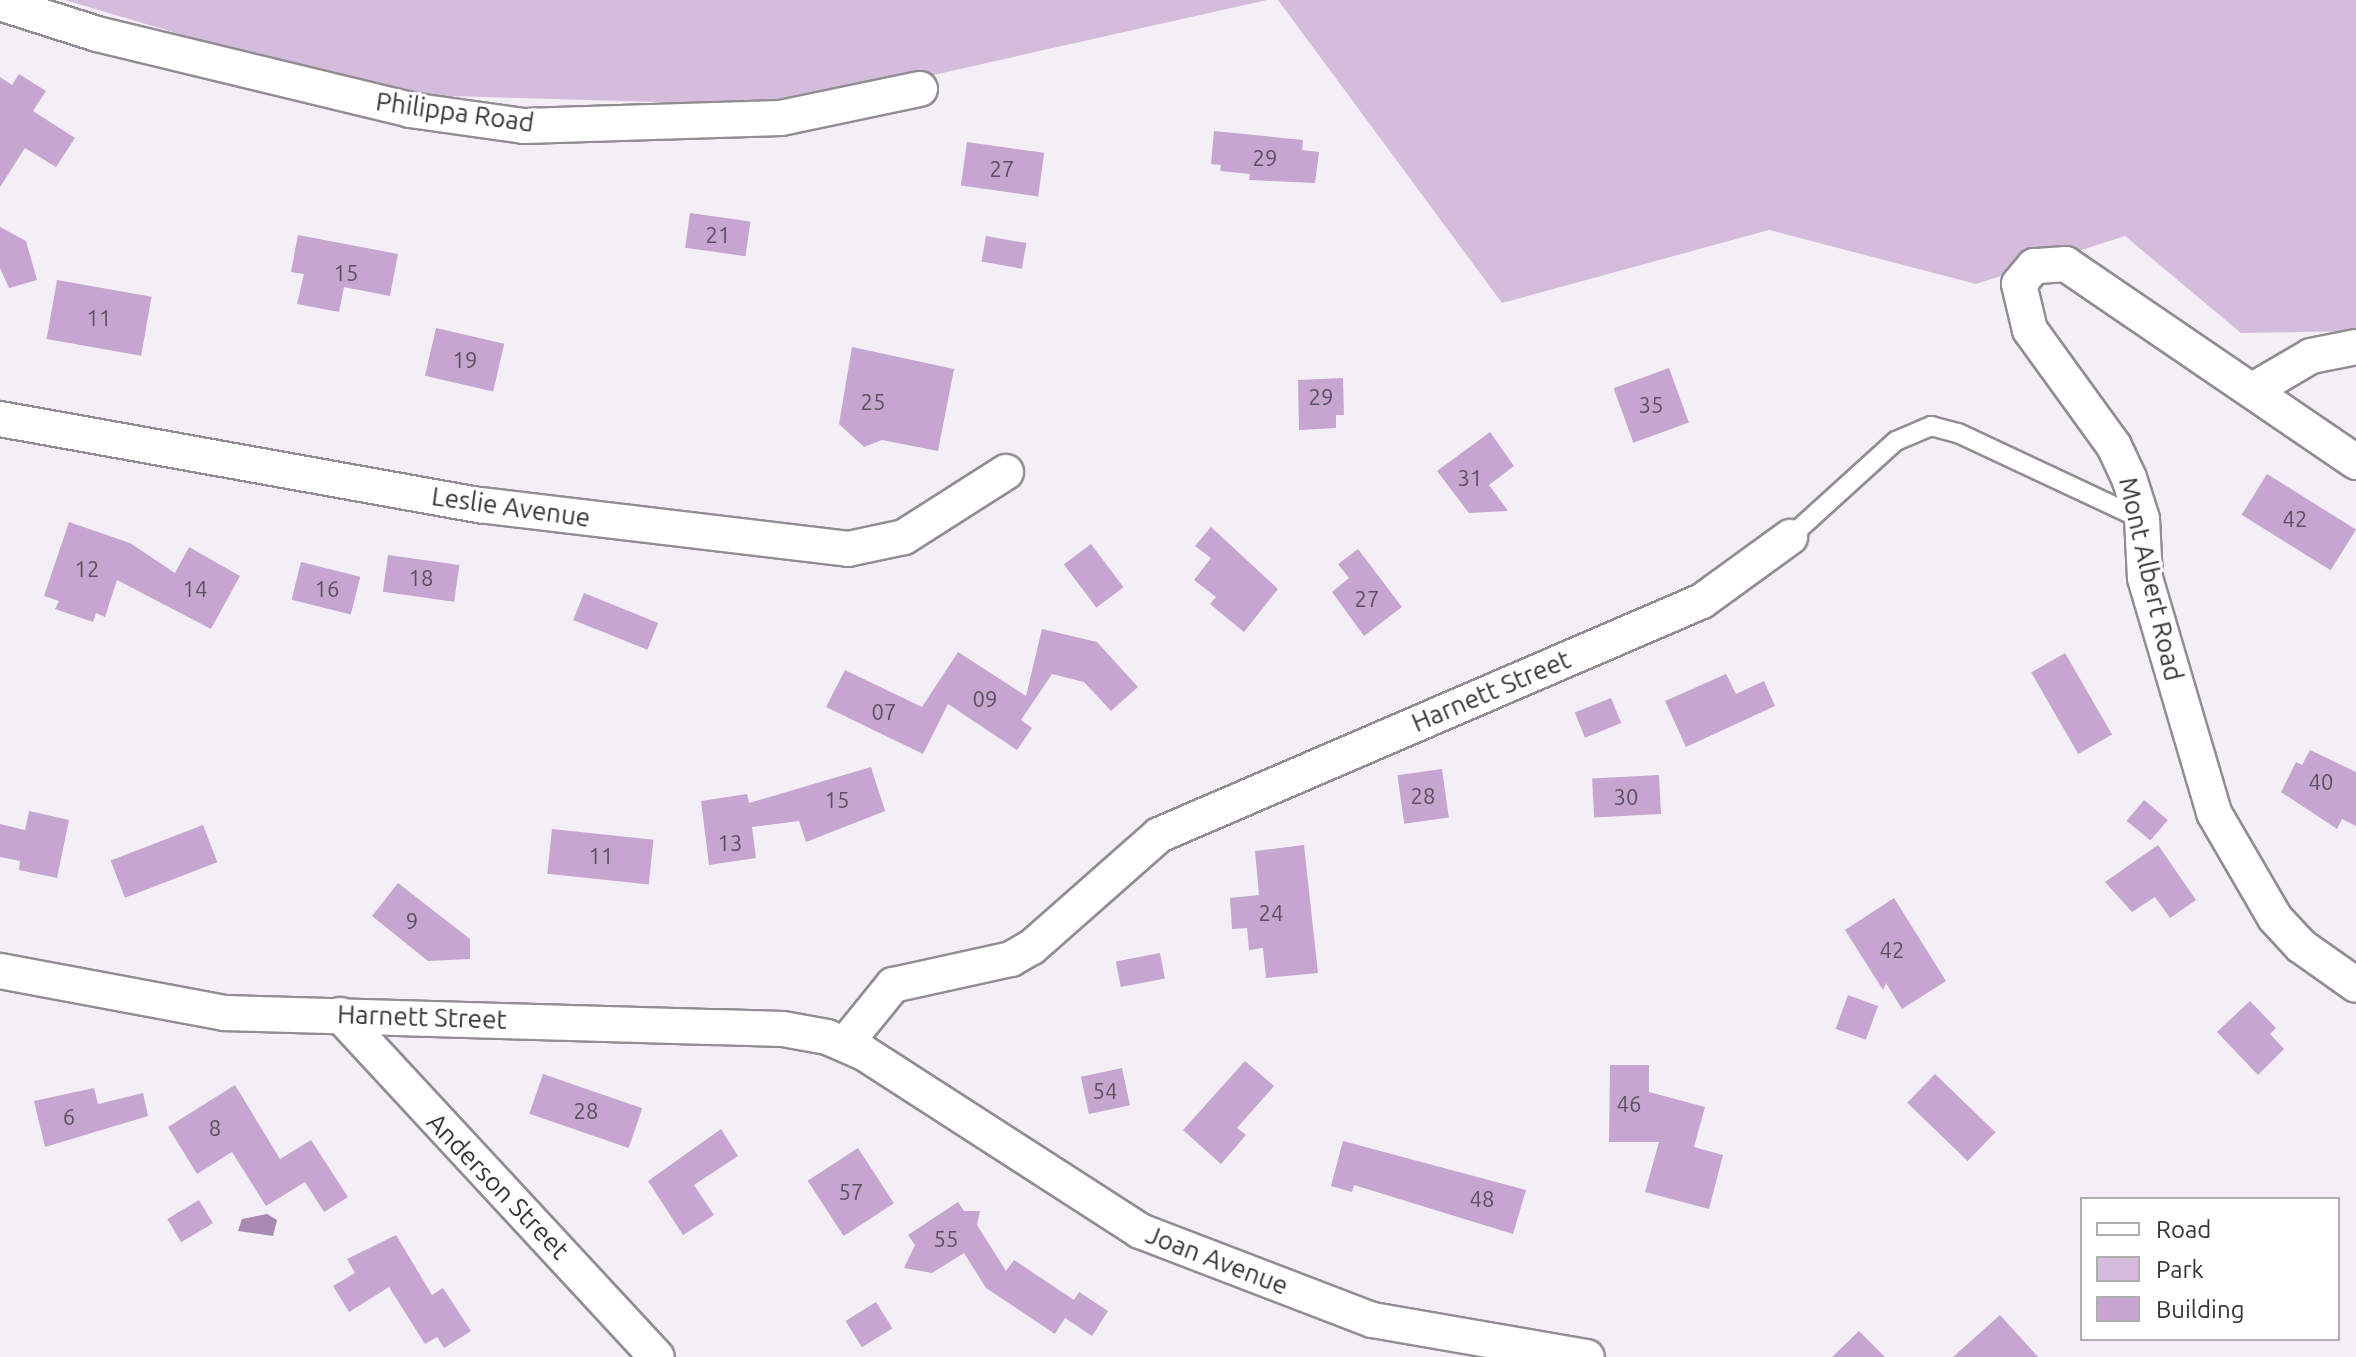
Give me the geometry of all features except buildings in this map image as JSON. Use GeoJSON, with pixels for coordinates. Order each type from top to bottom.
{"type":"FeatureCollection","features":[{"type":"Feature","properties":{"kind":"street","name":"Philippa Road"},"geometry":{"type":"LineString","coordinates":[[0,3],[97,34],[410,110],[524,126],[781,118],[920,89]]}},
{"type":"Feature","properties":{"kind":"street","name":"Mont Albert Road"},"geometry":{"type":"LineString","coordinates":[[2253,390],[2066,264],[2047,262],[2029,270],[2017,291],[2023,316],[2114,446],[2142,519],[2145,578],[2214,813],[2275,918],[2301,946],[2356,985]]}},
{"type":"Feature","properties":{"kind":"street"},"geometry":{"type":"LineString","coordinates":[[2356,347],[2311,356],[2253,390],[2356,462]]}},
{"type":"Feature","properties":{"kind":"street","name":"Leslie Avenue"},"geometry":{"type":"LineString","coordinates":[[0,419],[480,505],[848,549],[904,537],[1006,472]]}},
{"type":"Feature","properties":{"kind":"street","name":"Harnett Street"},"geometry":{"type":"LineString","coordinates":[[846,1043],[893,985],[1011,959],[1032,947],[1159,835],[1702,601],[1790,537]]}},
{"type":"Feature","properties":{"kind":"street","name":"Harnett Street"},"geometry":{"type":"LineString","coordinates":[[0,971],[210,1011],[783,1029],[846,1043],[886,1067]]}},
{"type":"Feature","properties":{"kind":"street","name":"Anderson Street"},"geometry":{"type":"LineString","coordinates":[[340,1015],[657,1357]]}},
{"type":"Feature","properties":{"kind":"street","name":"Joan Avenue"},"geometry":{"type":"LineString","coordinates":[[886,1067],[1089,1204],[1153,1237],[1372,1320],[1587,1357]]}},
{"type":"Feature","properties":{"kind":"lane","name":"Harnett Street"},"geometry":{"type":"LineString","coordinates":[[1790,537],[1896,441],[1931,426],[1958,433],[2142,519]]}},
{"type":"Feature","properties":{"kind":"green space"},"geometry":{"type":"Polygon","coordinates":[[[65,0],[1267,0],[795,106],[381,94],[65,0]]]}},
{"type":"Feature","properties":{"kind":"green space"},"geometry":{"type":"Polygon","coordinates":[[[1278,0],[2356,0],[2356,331],[2241,333],[2125,236],[1976,284],[1769,230],[1502,303],[1278,0]]]}},
{"type":"Feature","properties":{"kind":"shaded area"},"geometry":{"type":"Polygon","coordinates":[[[267,1214],[277,1220],[273,1236],[238,1231],[242,1219],[267,1214]]]}}]}
